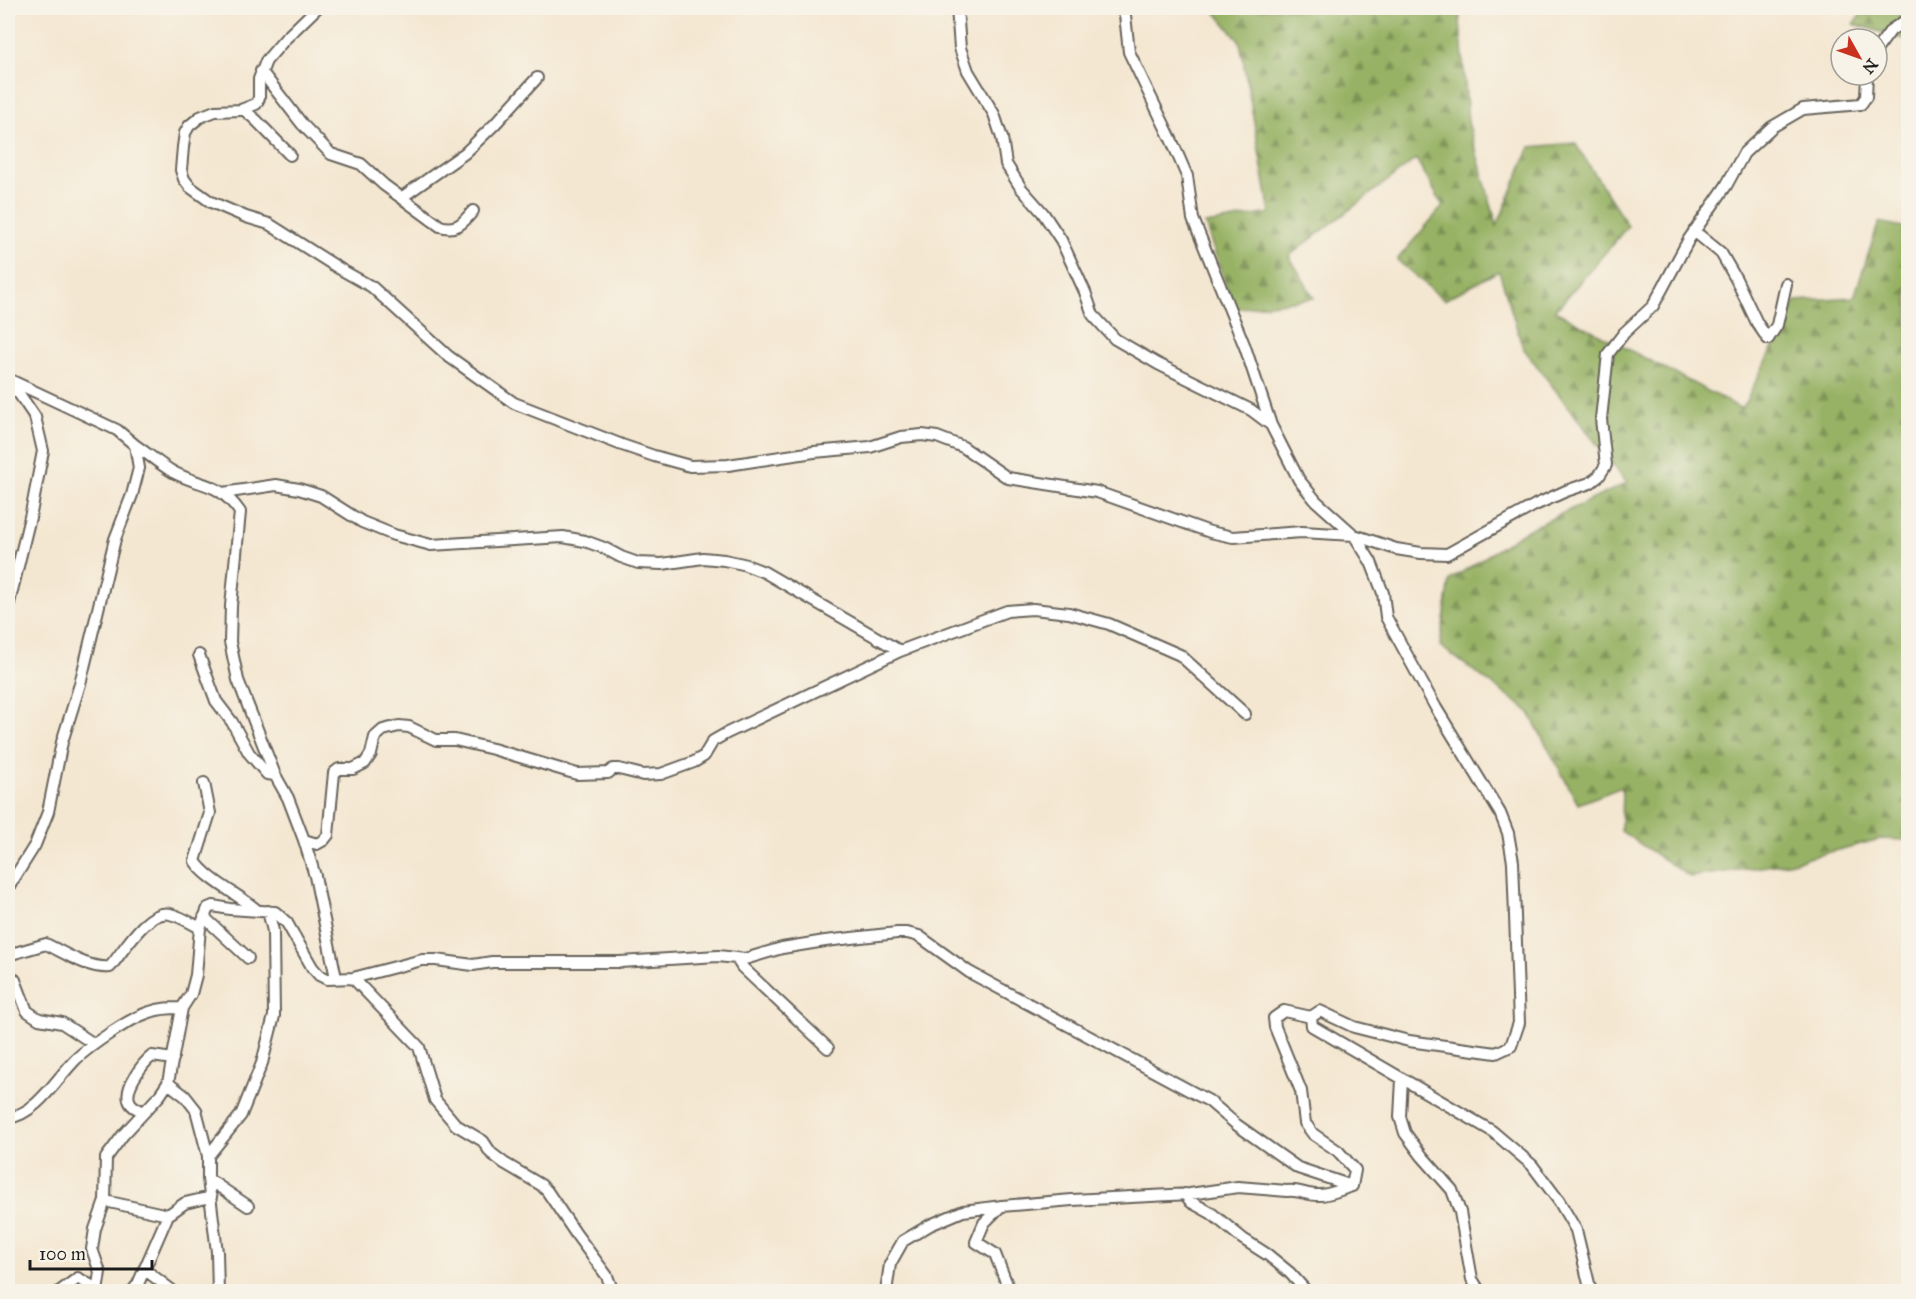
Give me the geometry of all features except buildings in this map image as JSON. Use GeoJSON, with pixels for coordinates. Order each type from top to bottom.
{"type":"FeatureCollection","features":[{"type":"Feature","properties":{"kind":"street"},"geometry":{"type":"LineString","coordinates":[[316,8],[266,61],[258,79],[259,98],[256,104],[243,109],[215,111],[200,117],[189,126],[185,133],[181,170],[184,179],[190,187],[211,202],[246,217],[270,224],[340,269],[372,286],[448,356],[514,403],[622,445],[690,466],[728,465],[814,452],[870,447],[901,437],[922,435],[937,437],[963,447],[1008,478],[1097,492],[1210,532],[1233,537],[1302,532],[1354,535],[1396,549],[1421,553],[1447,554],[1535,505],[1566,490],[1590,483],[1599,476],[1606,465],[1601,419],[1608,354],[1624,333],[1653,306],[1695,231],[1726,186],[1744,153],[1772,127],[1803,110],[1861,104],[1866,97],[1866,87]]}},
{"type":"Feature","properties":{"kind":"street"},"geometry":{"type":"LineString","coordinates":[[957,8],[960,48],[968,71],[994,114],[1002,138],[1006,164],[1021,188],[1043,213],[1061,240],[1093,315],[1115,339],[1158,364],[1251,410],[1271,425]]}},
{"type":"Feature","properties":{"kind":"street"},"geometry":{"type":"LineString","coordinates":[[1120,8],[1125,15],[1129,52],[1187,176],[1193,219],[1245,347],[1271,425],[1299,480],[1316,501],[1354,535],[1377,575],[1383,593],[1386,617],[1436,708],[1500,813],[1508,833],[1513,862],[1519,1023],[1511,1046],[1496,1053],[1409,1041],[1354,1027],[1320,1011],[1311,1017],[1284,1011],[1274,1018],[1275,1027],[1301,1091],[1305,1123],[1313,1134],[1338,1150],[1355,1170],[1352,1186]]}},
{"type":"Feature","properties":{"kind":"street"},"geometry":{"type":"LineString","coordinates":[[1889,33],[1908,19]]}},
{"type":"Feature","properties":{"kind":"street"},"geometry":{"type":"LineString","coordinates":[[261,71],[302,124],[331,154],[361,164],[401,198],[440,226],[457,227],[473,211]]}},
{"type":"Feature","properties":{"kind":"street"},"geometry":{"type":"LineString","coordinates":[[401,198],[465,153],[537,78]]}},
{"type":"Feature","properties":{"kind":"street"},"geometry":{"type":"LineString","coordinates":[[243,109],[290,155]]}},
{"type":"Feature","properties":{"kind":"street"},"geometry":{"type":"LineString","coordinates":[[1695,231],[1721,253],[1756,323],[1768,339],[1777,325],[1786,284]]}},
{"type":"Feature","properties":{"kind":"street"},"geometry":{"type":"LineString","coordinates":[[8,381],[117,430],[173,472],[223,493],[240,512],[230,642],[238,680],[275,776],[288,798],[304,840],[315,876],[336,978]]}},
{"type":"Feature","properties":{"kind":"street"},"geometry":{"type":"LineString","coordinates":[[8,381],[34,417],[43,451],[31,513],[8,607]]}},
{"type":"Feature","properties":{"kind":"street"},"geometry":{"type":"LineString","coordinates":[[8,888],[35,844],[48,812],[62,742],[80,684],[115,539],[132,495],[139,468],[135,445]]}},
{"type":"Feature","properties":{"kind":"street"},"geometry":{"type":"LineString","coordinates":[[223,493],[276,484],[299,489],[321,496],[362,522],[394,535],[431,545],[563,537],[585,541],[638,563],[662,564],[704,558],[743,564],[764,572],[900,651]]}},
{"type":"Feature","properties":{"kind":"street"},"geometry":{"type":"LineString","coordinates":[[304,840],[317,844],[328,835],[334,773],[339,769],[353,769],[365,763],[375,737],[383,730],[399,726],[409,727],[436,740],[455,741],[493,749],[577,774],[609,773],[613,769],[619,769],[643,775],[661,774],[704,756],[713,741],[727,733],[900,651],[1007,611],[1034,609],[1069,613],[1109,624],[1180,655],[1245,714]]}},
{"type":"Feature","properties":{"kind":"street"},"geometry":{"type":"LineString","coordinates":[[199,655],[216,701],[232,722],[249,753],[267,774],[275,776]]}},
{"type":"Feature","properties":{"kind":"street"},"geometry":{"type":"LineString","coordinates":[[204,783],[210,813],[195,861],[211,877],[263,911],[273,931],[274,1017],[262,1063],[240,1115],[208,1156]]}},
{"type":"Feature","properties":{"kind":"street"},"geometry":{"type":"LineString","coordinates":[[59,1292],[78,1278],[97,1290],[100,1272],[92,1249],[95,1229],[105,1201],[106,1158],[168,1083],[182,1008],[191,994],[196,975],[202,922],[208,908],[213,906],[275,912],[287,923],[312,967],[319,975],[327,979],[353,978],[422,960],[473,965],[492,962],[620,962],[718,956],[745,959],[782,948],[825,941],[897,933],[919,936],[969,972],[1209,1101],[1237,1125],[1298,1168],[1352,1186]]}},
{"type":"Feature","properties":{"kind":"street"},"geometry":{"type":"LineString","coordinates":[[8,955],[45,944],[101,968],[110,967],[136,934],[153,917],[171,914],[202,922],[248,958]]}},
{"type":"Feature","properties":{"kind":"street"},"geometry":{"type":"LineString","coordinates":[[737,959],[742,967],[828,1048]]}},
{"type":"Feature","properties":{"kind":"street"},"geometry":{"type":"LineString","coordinates":[[8,973],[15,980],[27,1011],[39,1019],[62,1023],[94,1044]]}},
{"type":"Feature","properties":{"kind":"street"},"geometry":{"type":"LineString","coordinates":[[353,978],[419,1047],[435,1100],[444,1111],[456,1125],[483,1141],[491,1153],[547,1191],[607,1276],[613,1292]]}},
{"type":"Feature","properties":{"kind":"street"},"geometry":{"type":"LineString","coordinates":[[8,1118],[20,1115],[37,1102],[76,1059],[94,1044],[148,1012],[182,1008]]}},
{"type":"Feature","properties":{"kind":"street"},"geometry":{"type":"LineString","coordinates":[[1311,1017],[1312,1026],[1320,1032],[1492,1131],[1533,1165],[1559,1201],[1576,1230],[1591,1292]]}},
{"type":"Feature","properties":{"kind":"street"},"geometry":{"type":"LineString","coordinates":[[144,1112],[134,1108],[129,1100],[129,1091],[135,1077],[142,1065],[152,1056],[173,1059]]}},
{"type":"Feature","properties":{"kind":"street"},"geometry":{"type":"LineString","coordinates":[[1402,1079],[1400,1116],[1405,1133],[1452,1190],[1460,1212],[1472,1279],[1480,1292]]}},
{"type":"Feature","properties":{"kind":"street"},"geometry":{"type":"LineString","coordinates":[[168,1083],[185,1096],[196,1110],[208,1156],[208,1179],[217,1252],[218,1292]]}},
{"type":"Feature","properties":{"kind":"street"},"geometry":{"type":"LineString","coordinates":[[208,1179],[248,1206]]}},
{"type":"Feature","properties":{"kind":"street"},"geometry":{"type":"LineString","coordinates":[[886,1292],[891,1264],[903,1241],[930,1225],[963,1211],[1002,1206],[1185,1194],[1238,1187],[1294,1190],[1305,1194],[1321,1195],[1352,1186]]}},
{"type":"Feature","properties":{"kind":"street"},"geometry":{"type":"LineString","coordinates":[[1185,1194],[1191,1202],[1211,1213],[1243,1239],[1268,1255],[1290,1273],[1307,1292]]}},
{"type":"Feature","properties":{"kind":"street"},"geometry":{"type":"LineString","coordinates":[[132,1292],[138,1284],[168,1215],[185,1203],[211,1197]]}},
{"type":"Feature","properties":{"kind":"street"},"geometry":{"type":"LineString","coordinates":[[105,1201],[168,1215]]}},
{"type":"Feature","properties":{"kind":"street"},"geometry":{"type":"LineString","coordinates":[[1002,1206],[984,1223],[976,1242],[995,1254],[1010,1292]]}},
{"type":"Feature","properties":{"kind":"street"},"geometry":{"type":"LineString","coordinates":[[144,1269],[174,1292]]}},
{"type":"Feature","properties":{"kind":"green space"},"geometry":{"type":"Polygon","coordinates":[[[1212,8],[1459,8],[1468,122],[1497,226],[1530,147],[1575,143],[1628,226],[1555,311],[1742,409],[1796,301],[1854,297],[1879,222],[1908,228],[1908,840],[1880,839],[1788,863],[1690,877],[1621,831],[1622,787],[1578,804],[1528,711],[1440,646],[1450,580],[1525,531],[1627,483],[1523,348],[1499,271],[1444,300],[1397,260],[1443,206],[1416,159],[1289,256],[1314,298],[1234,309],[1205,224],[1270,213],[1240,42],[1212,8]]]}},
{"type":"Feature","properties":{"kind":"green space"},"geometry":{"type":"Polygon","coordinates":[[[1865,8],[1908,8],[1908,40],[1889,34],[1889,27],[1864,27],[1854,24],[1865,8]]]}}]}
